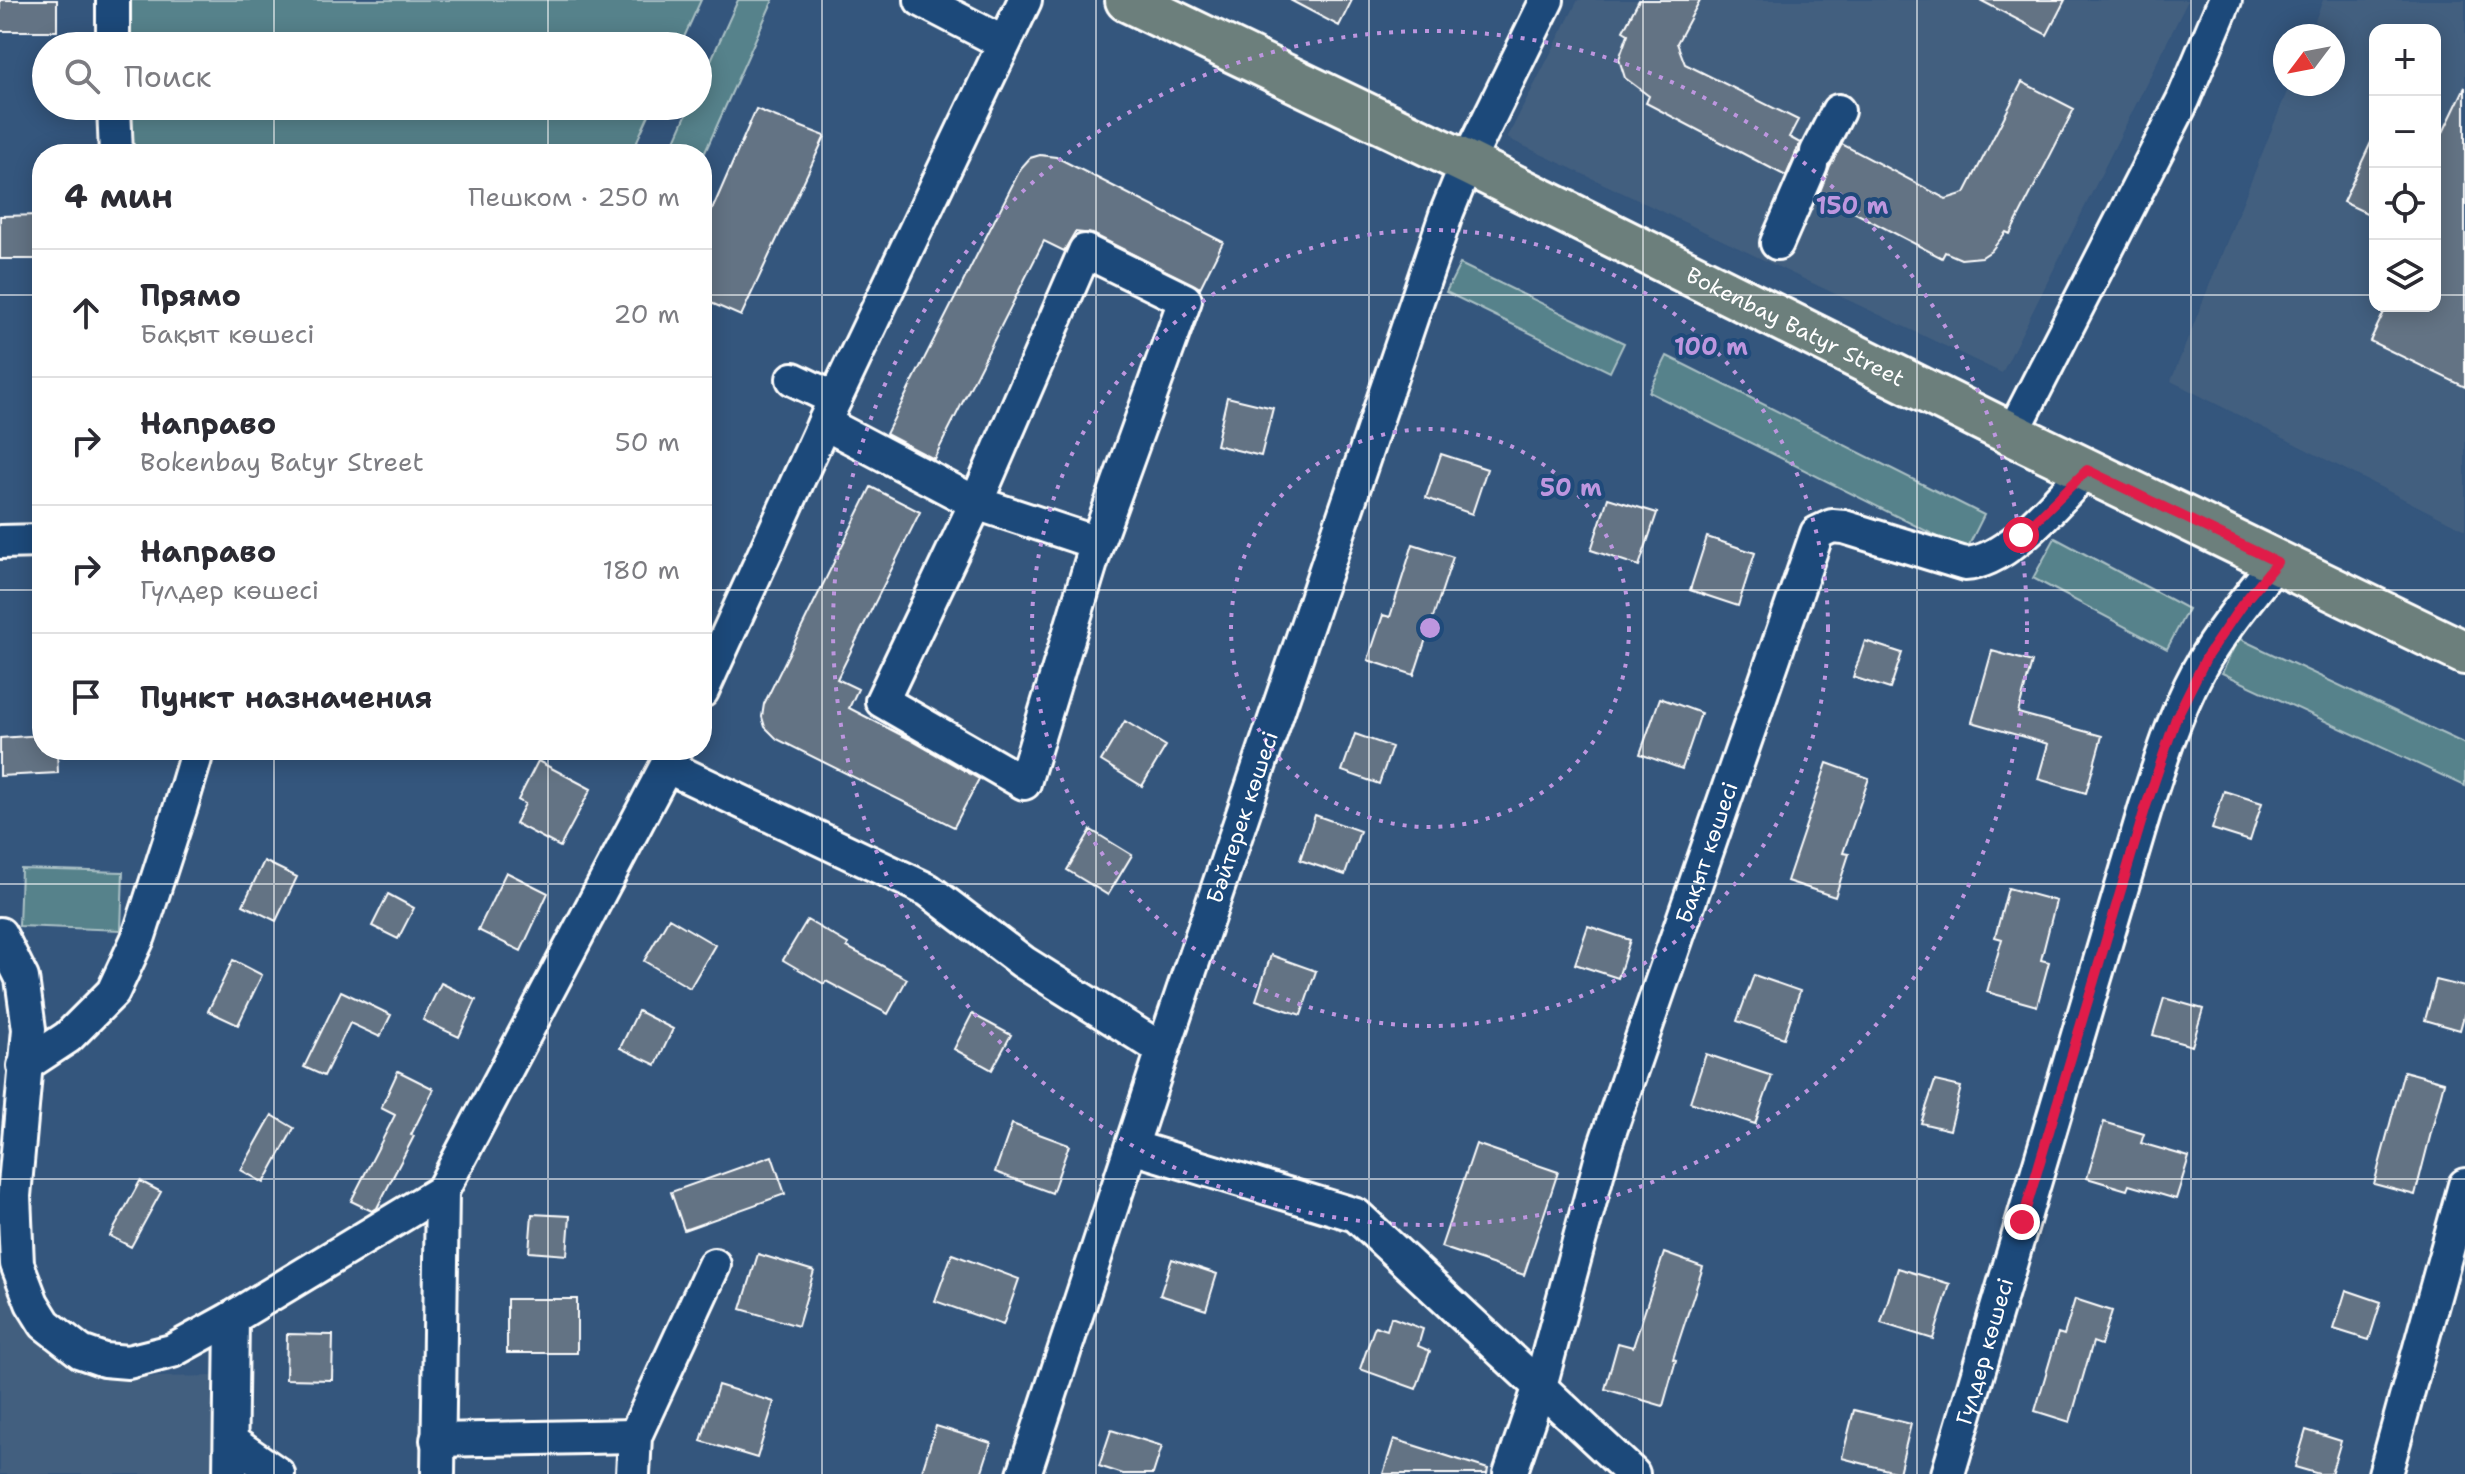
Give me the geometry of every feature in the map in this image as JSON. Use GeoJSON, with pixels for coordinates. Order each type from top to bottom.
{"type":"FeatureCollection","features":[{"type":"Feature","properties":{"kind":"main road","name":"Bokenbay Batyr Street"},"geometry":{"type":"LineString","coordinates":[[1127,0],[1467,163],[2012,434],[2465,653]]}},
{"type":"Feature","properties":{"kind":"street"},"geometry":{"type":"LineString","coordinates":[[113,0],[113,32]]}},
{"type":"Feature","properties":{"kind":"street"},"geometry":{"type":"LineString","coordinates":[[921,0],[1004,43]]}},
{"type":"Feature","properties":{"kind":"street"},"geometry":{"type":"LineString","coordinates":[[712,669],[829,411],[1025,0]]}},
{"type":"Feature","properties":{"kind":"street","name":"Бәйтерек көшесі"},"geometry":{"type":"LineString","coordinates":[[1024,1474],[1163,1050],[1442,227],[1467,163],[1547,0]]}},
{"type":"Feature","properties":{"kind":"street"},"geometry":{"type":"LineString","coordinates":[[2012,434],[2183,100],[2225,0]]}},
{"type":"Feature","properties":{"kind":"street"},"geometry":{"type":"LineString","coordinates":[[1777,243],[1838,111]]}},
{"type":"Feature","properties":{"kind":"street"},"geometry":{"type":"LineString","coordinates":[[115,120],[116,144]]}},
{"type":"Feature","properties":{"kind":"street"},"geometry":{"type":"LineString","coordinates":[[1085,251],[1185,300],[1097,543],[1024,783],[882,701],[976,503],[1085,251]]}},
{"type":"Feature","properties":{"kind":"street"},"geometry":{"type":"LineString","coordinates":[[793,379],[829,411],[976,503],[1097,543]]}},
{"type":"Feature","properties":{"kind":"street","name":"Бақыт көшесі"},"geometry":{"type":"LineString","coordinates":[[1510,1474],[1540,1386],[1605,1145],[1817,533],[1832,526],[1844,527],[1965,564],[1978,564],[2005,550],[2087,470]]}},
{"type":"Feature","properties":{"kind":"street"},"geometry":{"type":"LineString","coordinates":[[0,542],[32,541]]}},
{"type":"Feature","properties":{"kind":"street","name":"Гүлдер көшесі"},"geometry":{"type":"LineString","coordinates":[[1948,1474],[2145,809],[2176,718],[2207,656],[2241,606],[2277,562]]}},
{"type":"Feature","properties":{"kind":"street"},"geometry":{"type":"LineString","coordinates":[[24,1066],[68,1037],[113,992],[139,936],[195,760]]}},
{"type":"Feature","properties":{"kind":"street"},"geometry":{"type":"LineString","coordinates":[[438,1474],[442,1191],[670,760]]}},
{"type":"Feature","properties":{"kind":"street"},"geometry":{"type":"LineString","coordinates":[[675,760],[928,890],[1023,962],[1163,1050]]}},
{"type":"Feature","properties":{"kind":"street"},"geometry":{"type":"LineString","coordinates":[[0,934],[22,978],[29,1029],[14,1196],[14,1242],[23,1283],[45,1324],[81,1352],[104,1360],[128,1362],[172,1351],[442,1191]]}},
{"type":"Feature","properties":{"kind":"street"},"geometry":{"type":"LineString","coordinates":[[1132,1147],[1356,1215],[1633,1474]]}},
{"type":"Feature","properties":{"kind":"street"},"geometry":{"type":"LineString","coordinates":[[2385,1474],[2465,1185]]}},
{"type":"Feature","properties":{"kind":"street"},"geometry":{"type":"LineString","coordinates":[[633,1474],[635,1436],[714,1265]]}},
{"type":"Feature","properties":{"kind":"street"},"geometry":{"type":"LineString","coordinates":[[230,1474],[232,1318]]}},
{"type":"Feature","properties":{"kind":"street"},"geometry":{"type":"LineString","coordinates":[[437,1440],[635,1436]]}},
{"type":"Feature","properties":{"kind":"street"},"geometry":{"type":"LineString","coordinates":[[232,1442],[278,1474]]}},
{"type":"Feature","properties":{"kind":"shaded area"},"geometry":{"type":"Polygon","coordinates":[[[1578,0],[2188,0],[2002,373],[1507,138],[1578,0]]]}},
{"type":"Feature","properties":{"kind":"shaded area"},"geometry":{"type":"Polygon","coordinates":[[[2323,0],[2465,0],[2465,530],[2171,381],[2285,96],[2345,96],[2345,24],[2314,24],[2323,0]]]}},
{"type":"Feature","properties":{"kind":"shaded area"},"geometry":{"type":"Polygon","coordinates":[[[0,1270],[36,1335],[102,1378],[216,1376],[212,1474],[0,1474],[0,1270]]]}},
{"type":"Feature","properties":{"kind":"green space"},"geometry":{"type":"Polygon","coordinates":[[[124,0],[701,0],[686,32],[125,32],[124,0]]]}},
{"type":"Feature","properties":{"kind":"green space"},"geometry":{"type":"Polygon","coordinates":[[[738,0],[773,0],[709,144],[673,144],[684,120],[712,120],[712,58],[738,0]]]}},
{"type":"Feature","properties":{"kind":"green space"},"geometry":{"type":"Polygon","coordinates":[[[125,120],[647,120],[636,144],[126,144],[125,120]]]}},
{"type":"Feature","properties":{"kind":"green space"},"geometry":{"type":"Polygon","coordinates":[[[1460,264],[1624,343],[1610,372],[1446,292],[1460,264]]]}},
{"type":"Feature","properties":{"kind":"green space"},"geometry":{"type":"Polygon","coordinates":[[[1667,356],[1984,515],[1966,551],[1649,392],[1667,356]]]}},
{"type":"Feature","properties":{"kind":"green space"},"geometry":{"type":"Polygon","coordinates":[[[2055,538],[2188,609],[2167,649],[2033,578],[2055,538]]]}},
{"type":"Feature","properties":{"kind":"green space"},"geometry":{"type":"Polygon","coordinates":[[[2238,638],[2465,744],[2465,786],[2222,673],[2238,638]]]}},
{"type":"Feature","properties":{"kind":"green space"},"geometry":{"type":"Polygon","coordinates":[[[21,869],[123,872],[121,930],[19,926],[21,869]]]}},
{"type":"Feature","properties":{"kind":"building"},"geometry":{"type":"Polygon","coordinates":[[[0,0],[57,0],[57,31],[0,31],[0,0]]]}},
{"type":"Feature","properties":{"kind":"building"},"geometry":{"type":"Polygon","coordinates":[[[1290,0],[1352,0],[1339,26],[1290,0]]]}},
{"type":"Feature","properties":{"kind":"building"},"geometry":{"type":"Polygon","coordinates":[[[1639,0],[1700,0],[1677,43],[1685,64],[1798,120],[1789,137],[1800,143],[1786,176],[1646,103],[1649,96],[1625,78],[1619,59],[1628,34],[1623,31],[1639,0]]]}},
{"type":"Feature","properties":{"kind":"building"},"geometry":{"type":"Polygon","coordinates":[[[1980,0],[2065,0],[2047,35],[1980,0]]]}},
{"type":"Feature","properties":{"kind":"building"},"geometry":{"type":"Polygon","coordinates":[[[2022,82],[2074,109],[2010,234],[2006,232],[1982,257],[1961,259],[1945,252],[1942,258],[1819,194],[1842,144],[1946,199],[1965,193],[2022,82]]]}},
{"type":"Feature","properties":{"kind":"building"},"geometry":{"type":"Polygon","coordinates":[[[2465,87],[2465,387],[2370,341],[2384,312],[2441,312],[2441,137],[2465,87]]]}},
{"type":"Feature","properties":{"kind":"building"},"geometry":{"type":"Polygon","coordinates":[[[756,109],[825,136],[741,316],[712,303],[712,210],[756,109]]]}},
{"type":"Feature","properties":{"kind":"building"},"geometry":{"type":"Polygon","coordinates":[[[2369,147],[2369,214],[2343,202],[2369,147]]]}},
{"type":"Feature","properties":{"kind":"building"},"geometry":{"type":"Polygon","coordinates":[[[1040,155],[1056,157],[1223,242],[1200,288],[1093,234],[1075,232],[1064,251],[1044,241],[934,459],[886,434],[1021,168],[1030,158],[1040,155]]]}},
{"type":"Feature","properties":{"kind":"building"},"geometry":{"type":"Polygon","coordinates":[[[32,215],[32,259],[0,259],[0,216],[32,215]]]}},
{"type":"Feature","properties":{"kind":"building"},"geometry":{"type":"Polygon","coordinates":[[[1227,397],[1273,408],[1261,456],[1216,445],[1227,397]]]}},
{"type":"Feature","properties":{"kind":"building"},"geometry":{"type":"Polygon","coordinates":[[[1441,454],[1487,469],[1472,514],[1426,498],[1441,454]]]}},
{"type":"Feature","properties":{"kind":"building"},"geometry":{"type":"Polygon","coordinates":[[[871,487],[920,512],[837,679],[858,689],[849,708],[979,779],[954,827],[777,739],[765,727],[762,717],[764,704],[871,487]]]}},
{"type":"Feature","properties":{"kind":"building"},"geometry":{"type":"Polygon","coordinates":[[[1608,498],[1657,513],[1639,566],[1591,550],[1608,498]]]}},
{"type":"Feature","properties":{"kind":"building"},"geometry":{"type":"Polygon","coordinates":[[[1707,537],[1755,553],[1738,606],[1690,590],[1707,537]]]}},
{"type":"Feature","properties":{"kind":"building"},"geometry":{"type":"Polygon","coordinates":[[[1413,544],[1453,557],[1414,675],[1368,660],[1383,615],[1390,617],[1413,544]]]}},
{"type":"Feature","properties":{"kind":"building"},"geometry":{"type":"Polygon","coordinates":[[[1865,641],[1902,653],[1890,689],[1853,677],[1865,641]]]}},
{"type":"Feature","properties":{"kind":"building"},"geometry":{"type":"Polygon","coordinates":[[[1992,651],[2032,662],[2018,713],[2102,736],[2086,793],[2038,779],[2048,744],[1972,722],[1992,651]]]}},
{"type":"Feature","properties":{"kind":"building"},"geometry":{"type":"Polygon","coordinates":[[[1660,698],[1701,713],[1682,769],[1640,754],[1660,698]]]}},
{"type":"Feature","properties":{"kind":"building"},"geometry":{"type":"Polygon","coordinates":[[[1125,721],[1166,746],[1142,786],[1101,761],[1125,721]]]}},
{"type":"Feature","properties":{"kind":"building"},"geometry":{"type":"Polygon","coordinates":[[[1355,734],[1392,747],[1379,784],[1342,771],[1355,734]]]}},
{"type":"Feature","properties":{"kind":"building"},"geometry":{"type":"Polygon","coordinates":[[[32,736],[32,760],[57,760],[58,773],[0,776],[0,738],[32,736]]]}},
{"type":"Feature","properties":{"kind":"building"},"geometry":{"type":"Polygon","coordinates":[[[538,761],[591,789],[560,847],[515,823],[525,804],[518,800],[538,761]]]}},
{"type":"Feature","properties":{"kind":"building"},"geometry":{"type":"Polygon","coordinates":[[[1827,763],[1869,778],[1843,853],[1849,854],[1835,897],[1787,881],[1827,763]]]}},
{"type":"Feature","properties":{"kind":"building"},"geometry":{"type":"Polygon","coordinates":[[[2224,791],[2262,803],[2250,841],[2212,829],[2224,791]]]}},
{"type":"Feature","properties":{"kind":"building"},"geometry":{"type":"Polygon","coordinates":[[[1315,815],[1360,831],[1345,875],[1300,860],[1315,815]]]}},
{"type":"Feature","properties":{"kind":"building"},"geometry":{"type":"Polygon","coordinates":[[[1091,830],[1132,855],[1108,895],[1067,870],[1091,830]]]}},
{"type":"Feature","properties":{"kind":"building"},"geometry":{"type":"Polygon","coordinates":[[[264,861],[297,877],[276,921],[243,905],[264,861]]]}},
{"type":"Feature","properties":{"kind":"building"},"geometry":{"type":"Polygon","coordinates":[[[506,872],[548,893],[521,951],[478,930],[506,872]]]}},
{"type":"Feature","properties":{"kind":"building"},"geometry":{"type":"Polygon","coordinates":[[[2008,888],[2056,901],[2041,960],[2049,962],[2037,1006],[1987,992],[2002,939],[1995,937],[2008,888]]]}},
{"type":"Feature","properties":{"kind":"building"},"geometry":{"type":"Polygon","coordinates":[[[388,894],[414,908],[398,939],[372,926],[388,894]]]}},
{"type":"Feature","properties":{"kind":"building"},"geometry":{"type":"Polygon","coordinates":[[[669,918],[715,945],[690,988],[644,961],[669,918]]]}},
{"type":"Feature","properties":{"kind":"building"},"geometry":{"type":"Polygon","coordinates":[[[807,920],[848,944],[847,947],[907,979],[888,1014],[826,981],[824,984],[783,960],[807,920]]]}},
{"type":"Feature","properties":{"kind":"building"},"geometry":{"type":"Polygon","coordinates":[[[1588,926],[1630,940],[1618,978],[1575,964],[1588,926]]]}},
{"type":"Feature","properties":{"kind":"building"},"geometry":{"type":"Polygon","coordinates":[[[1271,955],[1316,971],[1301,1015],[1256,1000],[1271,955]]]}},
{"type":"Feature","properties":{"kind":"building"},"geometry":{"type":"Polygon","coordinates":[[[233,960],[262,975],[238,1025],[208,1011],[233,960]]]}},
{"type":"Feature","properties":{"kind":"building"},"geometry":{"type":"Polygon","coordinates":[[[1754,975],[1800,991],[1784,1038],[1737,1021],[1754,975]]]}},
{"type":"Feature","properties":{"kind":"building"},"geometry":{"type":"Polygon","coordinates":[[[2436,980],[2465,987],[2465,1012],[2460,1030],[2425,1020],[2436,980]]]}},
{"type":"Feature","properties":{"kind":"building"},"geometry":{"type":"Polygon","coordinates":[[[441,983],[476,1000],[459,1037],[423,1020],[441,983]]]}},
{"type":"Feature","properties":{"kind":"building"},"geometry":{"type":"Polygon","coordinates":[[[341,991],[391,1015],[380,1037],[350,1023],[324,1076],[304,1067],[341,991]]]}},
{"type":"Feature","properties":{"kind":"building"},"geometry":{"type":"Polygon","coordinates":[[[2164,998],[2203,1009],[2192,1046],[2153,1035],[2164,998]]]}},
{"type":"Feature","properties":{"kind":"building"},"geometry":{"type":"Polygon","coordinates":[[[638,1011],[673,1029],[656,1065],[620,1048],[638,1011]]]}},
{"type":"Feature","properties":{"kind":"building"},"geometry":{"type":"Polygon","coordinates":[[[972,1014],[1011,1035],[992,1070],[954,1049],[972,1014]]]}},
{"type":"Feature","properties":{"kind":"building"},"geometry":{"type":"Polygon","coordinates":[[[1706,1054],[1772,1076],[1755,1124],[1690,1102],[1706,1054]]]}},
{"type":"Feature","properties":{"kind":"building"},"geometry":{"type":"Polygon","coordinates":[[[398,1071],[434,1089],[411,1135],[414,1136],[377,1208],[372,1211],[351,1201],[395,1115],[381,1108],[398,1071]]]}},
{"type":"Feature","properties":{"kind":"building"},"geometry":{"type":"Polygon","coordinates":[[[2404,1071],[2444,1082],[2415,1195],[2374,1184],[2404,1071]]]}},
{"type":"Feature","properties":{"kind":"building"},"geometry":{"type":"Polygon","coordinates":[[[1935,1081],[1961,1087],[1950,1130],[1921,1123],[1935,1081]]]}},
{"type":"Feature","properties":{"kind":"building"},"geometry":{"type":"Polygon","coordinates":[[[272,1115],[294,1128],[264,1183],[241,1170],[272,1115]]]}},
{"type":"Feature","properties":{"kind":"building"},"geometry":{"type":"Polygon","coordinates":[[[2104,1122],[2144,1134],[2141,1143],[2189,1157],[2176,1199],[2129,1185],[2127,1190],[2087,1178],[2104,1122]]]}},
{"type":"Feature","properties":{"kind":"building"},"geometry":{"type":"Polygon","coordinates":[[[1012,1124],[1069,1145],[1052,1193],[995,1172],[1012,1124]]]}},
{"type":"Feature","properties":{"kind":"building"},"geometry":{"type":"Polygon","coordinates":[[[1476,1144],[1558,1172],[1524,1275],[1441,1247],[1476,1144]]]}},
{"type":"Feature","properties":{"kind":"building"},"geometry":{"type":"Polygon","coordinates":[[[772,1156],[785,1194],[684,1230],[671,1192],[772,1156]]]}},
{"type":"Feature","properties":{"kind":"building"},"geometry":{"type":"Polygon","coordinates":[[[140,1181],[161,1192],[131,1247],[110,1236],[140,1181]]]}},
{"type":"Feature","properties":{"kind":"building"},"geometry":{"type":"Polygon","coordinates":[[[532,1214],[570,1216],[567,1255],[529,1252],[532,1214]]]}},
{"type":"Feature","properties":{"kind":"building"},"geometry":{"type":"Polygon","coordinates":[[[1664,1253],[1703,1267],[1673,1359],[1676,1360],[1663,1406],[1605,1389],[1618,1343],[1633,1347],[1664,1253]]]}},
{"type":"Feature","properties":{"kind":"building"},"geometry":{"type":"Polygon","coordinates":[[[758,1254],[814,1271],[798,1326],[741,1309],[758,1254]]]}},
{"type":"Feature","properties":{"kind":"building"},"geometry":{"type":"Polygon","coordinates":[[[952,1254],[1019,1279],[1003,1325],[935,1301],[952,1254]]]}},
{"type":"Feature","properties":{"kind":"building"},"geometry":{"type":"Polygon","coordinates":[[[1172,1259],[1217,1274],[1206,1310],[1160,1295],[1172,1259]]]}},
{"type":"Feature","properties":{"kind":"building"},"geometry":{"type":"Polygon","coordinates":[[[1898,1268],[1950,1284],[1933,1339],[1881,1323],[1898,1268]]]}},
{"type":"Feature","properties":{"kind":"building"},"geometry":{"type":"Polygon","coordinates":[[[2346,1290],[2381,1302],[2369,1340],[2334,1329],[2346,1290]]]}},
{"type":"Feature","properties":{"kind":"building"},"geometry":{"type":"Polygon","coordinates":[[[507,1299],[577,1299],[577,1353],[507,1353],[507,1299]]]}},
{"type":"Feature","properties":{"kind":"building"},"geometry":{"type":"Polygon","coordinates":[[[2075,1299],[2112,1311],[2101,1345],[2093,1342],[2070,1422],[2035,1411],[2058,1333],[2064,1335],[2075,1299]]]}},
{"type":"Feature","properties":{"kind":"building"},"geometry":{"type":"Polygon","coordinates":[[[1391,1317],[1423,1329],[1418,1346],[1430,1351],[1416,1389],[1360,1369],[1375,1326],[1387,1330],[1391,1317]]]}},
{"type":"Feature","properties":{"kind":"building"},"geometry":{"type":"Polygon","coordinates":[[[287,1334],[333,1335],[332,1380],[286,1379],[287,1334]]]}},
{"type":"Feature","properties":{"kind":"building"},"geometry":{"type":"Polygon","coordinates":[[[718,1385],[774,1402],[757,1458],[701,1441],[718,1385]]]}},
{"type":"Feature","properties":{"kind":"building"},"geometry":{"type":"Polygon","coordinates":[[[1854,1410],[1911,1424],[1899,1473],[1842,1458],[1854,1410]]]}},
{"type":"Feature","properties":{"kind":"building"},"geometry":{"type":"Polygon","coordinates":[[[936,1426],[991,1443],[981,1474],[921,1474],[936,1426]]]}},
{"type":"Feature","properties":{"kind":"building"},"geometry":{"type":"Polygon","coordinates":[[[1111,1430],[1162,1446],[1153,1474],[1123,1474],[1099,1466],[1111,1430]]]}},
{"type":"Feature","properties":{"kind":"building"},"geometry":{"type":"Polygon","coordinates":[[[2306,1430],[2341,1441],[2331,1474],[2295,1467],[2306,1430]]]}},
{"type":"Feature","properties":{"kind":"building"},"geometry":{"type":"Polygon","coordinates":[[[1394,1439],[1488,1469],[1487,1474],[1383,1474],[1394,1439]]]}},
{"type":"Feature","properties":{"kind":"route"},"geometry":{"type":"LineString","coordinates":[[2021,535],[2087,470],[2277,562],[2241,606],[2207,656],[2176,718],[2145,809],[2022,1222]]}}]}
